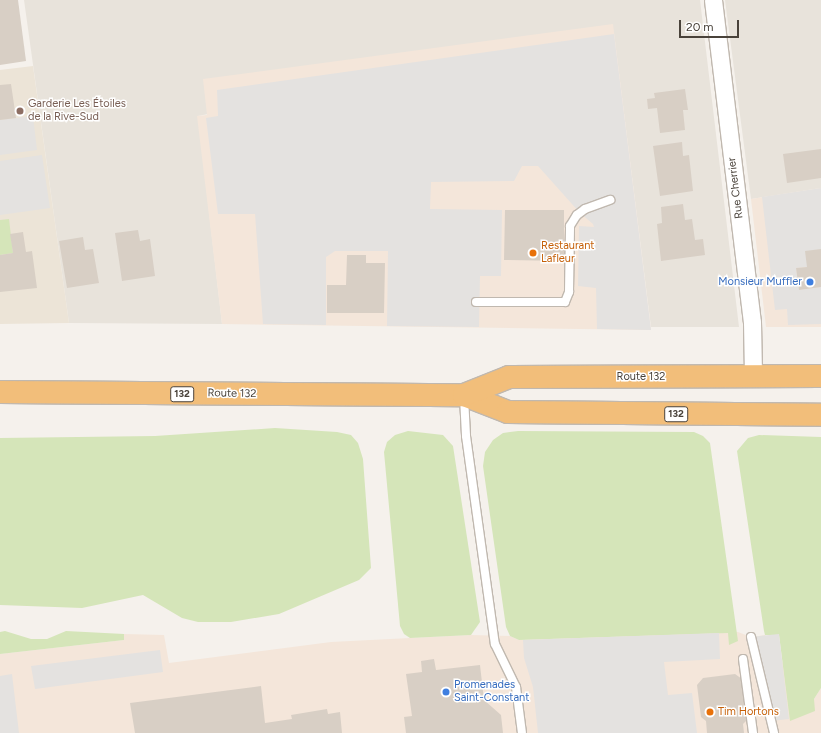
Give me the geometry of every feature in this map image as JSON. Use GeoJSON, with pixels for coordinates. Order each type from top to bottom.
{"type":"FeatureCollection","features":[{"type":"Feature","properties":{"kind":"highway","name":"Route 132"},"geometry":{"type":"LineString","coordinates":[[464,395],[509,377],[821,376]]}},
{"type":"Feature","properties":{"kind":"highway","name":"Route 132"},"geometry":{"type":"LineString","coordinates":[[0,392],[464,395],[508,412],[821,415]]}},
{"type":"Feature","properties":{"kind":"street","name":"Rue Cherrier"},"geometry":{"type":"LineString","coordinates":[[713,0],[752,322],[753,376]]}},
{"type":"Feature","properties":{"kind":"lane"},"geometry":{"type":"LineString","coordinates":[[476,302],[565,302],[569,292],[570,226],[577,215],[585,209],[610,200]]}},
{"type":"Feature","properties":{"kind":"lane"},"geometry":{"type":"LineString","coordinates":[[464,395],[466,436],[495,644],[516,687],[522,733]]}},
{"type":"Feature","properties":{"kind":"lane"},"geometry":{"type":"LineString","coordinates":[[751,637],[774,733]]}},
{"type":"Feature","properties":{"kind":"lane"},"geometry":{"type":"LineString","coordinates":[[743,659],[753,733]]}},
{"type":"Feature","properties":{"kind":"shaded area"},"geometry":{"type":"Polygon","coordinates":[[[24,0],[700,0],[739,327],[651,327],[614,34],[198,116],[222,324],[69,323],[24,0]]]}},
{"type":"Feature","properties":{"kind":"shaded area"},"geometry":{"type":"Polygon","coordinates":[[[725,0],[821,0],[821,188],[751,199],[725,0]]]}},
{"type":"Feature","properties":{"kind":"shaded area"},"geometry":{"type":"Polygon","coordinates":[[[613,24],[651,330],[222,324],[197,116],[207,115],[203,79],[613,24]]]}},
{"type":"Feature","properties":{"kind":"shaded area"},"geometry":{"type":"Polygon","coordinates":[[[614,34],[651,330],[597,329],[596,288],[578,286],[579,226],[594,227],[593,224],[580,213],[538,166],[522,166],[514,181],[431,182],[430,209],[502,210],[501,276],[480,276],[479,327],[387,326],[388,251],[335,251],[326,257],[326,325],[263,324],[255,214],[218,214],[206,118],[218,116],[217,90],[614,34]]]}},
{"type":"Feature","properties":{"kind":"shaded area"},"geometry":{"type":"Polygon","coordinates":[[[33,66],[69,323],[0,324],[0,70],[33,66]]]}},
{"type":"Feature","properties":{"kind":"shaded area"},"geometry":{"type":"Polygon","coordinates":[[[33,116],[37,150],[0,155],[0,120],[33,116]]]}},
{"type":"Feature","properties":{"kind":"shaded area"},"geometry":{"type":"Polygon","coordinates":[[[42,155],[50,208],[0,215],[0,161],[42,155]]]}},
{"type":"Feature","properties":{"kind":"shaded area"},"geometry":{"type":"Polygon","coordinates":[[[821,188],[821,327],[766,327],[751,199],[821,188]]]}},
{"type":"Feature","properties":{"kind":"shaded area"},"geometry":{"type":"Polygon","coordinates":[[[821,188],[821,249],[807,267],[796,268],[799,290],[821,287],[821,324],[788,325],[787,309],[775,310],[762,197],[821,188]]]}},
{"type":"Feature","properties":{"kind":"shaded area"},"geometry":{"type":"Polygon","coordinates":[[[738,632],[751,637],[765,635],[814,711],[814,699],[821,688],[821,733],[0,733],[0,654],[124,640],[124,634],[164,635],[169,663],[331,642],[471,635],[510,636],[519,640],[738,632]]]}},
{"type":"Feature","properties":{"kind":"shaded area"},"geometry":{"type":"Polygon","coordinates":[[[719,633],[720,659],[664,662],[668,695],[692,693],[697,733],[538,733],[533,687],[524,658],[523,640],[719,633]]]}},
{"type":"Feature","properties":{"kind":"shaded area"},"geometry":{"type":"Polygon","coordinates":[[[779,634],[789,719],[771,721],[751,637],[779,634]]]}},
{"type":"Feature","properties":{"kind":"shaded area"},"geometry":{"type":"Polygon","coordinates":[[[160,650],[163,672],[35,689],[31,666],[160,650]]]}},
{"type":"Feature","properties":{"kind":"shaded area"},"geometry":{"type":"Polygon","coordinates":[[[12,674],[19,733],[0,733],[0,676],[12,674]]]}},
{"type":"Feature","properties":{"kind":"green space"},"geometry":{"type":"Polygon","coordinates":[[[9,219],[13,253],[0,255],[0,220],[9,219]]]}},
{"type":"Feature","properties":{"kind":"green space"},"geometry":{"type":"Polygon","coordinates":[[[275,428],[337,432],[351,435],[358,443],[363,459],[371,568],[359,580],[279,614],[231,622],[198,622],[182,618],[143,595],[82,608],[0,605],[0,438],[155,436],[275,428]]]}},
{"type":"Feature","properties":{"kind":"green space"},"geometry":{"type":"Polygon","coordinates":[[[408,431],[443,435],[453,446],[480,622],[471,635],[410,638],[404,634],[400,626],[384,452],[387,442],[395,435],[408,431]]]}},
{"type":"Feature","properties":{"kind":"green space"},"geometry":{"type":"Polygon","coordinates":[[[518,431],[694,432],[703,436],[710,443],[738,641],[729,645],[728,633],[519,640],[510,636],[506,627],[483,466],[485,452],[493,440],[503,433],[518,431]]]}},
{"type":"Feature","properties":{"kind":"green space"},"geometry":{"type":"Polygon","coordinates":[[[759,435],[821,437],[821,688],[814,699],[815,711],[790,721],[779,635],[765,635],[764,631],[737,451],[748,438],[759,435]]]}},
{"type":"Feature","properties":{"kind":"green space"},"geometry":{"type":"Polygon","coordinates":[[[5,631],[31,639],[47,639],[66,631],[124,634],[124,640],[0,654],[0,632],[5,631]]]}},
{"type":"Feature","properties":{"kind":"building"},"geometry":{"type":"Polygon","coordinates":[[[0,0],[18,0],[26,61],[0,65],[0,0]]]}},
{"type":"Feature","properties":{"kind":"building"},"geometry":{"type":"Polygon","coordinates":[[[11,84],[16,118],[0,120],[0,85],[11,84]]]}},
{"type":"Feature","properties":{"kind":"building"},"geometry":{"type":"Polygon","coordinates":[[[685,89],[688,110],[683,110],[685,130],[660,133],[657,108],[648,109],[647,99],[655,98],[654,93],[685,89]]]}},
{"type":"Feature","properties":{"kind":"building"},"geometry":{"type":"Polygon","coordinates":[[[682,142],[683,156],[689,155],[693,191],[660,196],[653,146],[682,142]]]}},
{"type":"Feature","properties":{"kind":"building"},"geometry":{"type":"Polygon","coordinates":[[[821,149],[821,178],[787,183],[783,154],[821,149]]]}},
{"type":"Feature","properties":{"kind":"building"},"geometry":{"type":"Polygon","coordinates":[[[683,204],[685,220],[692,219],[695,240],[703,239],[705,255],[661,261],[657,224],[662,223],[661,207],[683,204]]]}},
{"type":"Feature","properties":{"kind":"building"},"geometry":{"type":"Polygon","coordinates":[[[505,210],[564,210],[564,261],[504,260],[505,210]]]}},
{"type":"Feature","properties":{"kind":"building"},"geometry":{"type":"Polygon","coordinates":[[[138,230],[140,241],[150,239],[155,276],[122,281],[115,233],[138,230]]]}},
{"type":"Feature","properties":{"kind":"building"},"geometry":{"type":"Polygon","coordinates":[[[23,232],[26,252],[32,251],[37,288],[0,292],[0,255],[13,253],[10,234],[23,232]]]}},
{"type":"Feature","properties":{"kind":"building"},"geometry":{"type":"Polygon","coordinates":[[[83,237],[85,250],[93,249],[99,283],[67,288],[59,241],[83,237]]]}},
{"type":"Feature","properties":{"kind":"building"},"geometry":{"type":"Polygon","coordinates":[[[821,249],[821,287],[799,290],[796,268],[807,267],[805,251],[821,249]]]}},
{"type":"Feature","properties":{"kind":"building"},"geometry":{"type":"Polygon","coordinates":[[[347,255],[366,255],[366,263],[385,263],[384,313],[327,313],[327,285],[346,285],[347,255]]]}},
{"type":"Feature","properties":{"kind":"building","name":"Promenades Saint-Constant"},"geometry":{"type":"Polygon","coordinates":[[[434,659],[436,670],[480,665],[484,700],[501,715],[503,733],[406,733],[404,717],[412,716],[406,674],[422,672],[421,661],[434,659]]]}},
{"type":"Feature","properties":{"kind":"building"},"geometry":{"type":"Polygon","coordinates":[[[735,674],[742,679],[747,720],[743,724],[744,733],[707,733],[706,721],[701,717],[697,685],[703,678],[735,674]]]}},
{"type":"Feature","properties":{"kind":"building"},"geometry":{"type":"Polygon","coordinates":[[[261,686],[265,723],[292,719],[291,715],[327,709],[328,714],[340,712],[342,733],[135,733],[130,703],[261,686]]]}},
{"type":"Feature","properties":{"kind":"place","name":"Garderie Les Étoiles de la Rive-Sud"},"geometry":{"type":"Point","coordinates":[20,111]}},
{"type":"Feature","properties":{"kind":"place","name":"Restaurant Lafleur"},"geometry":{"type":"Point","coordinates":[533,253]}},
{"type":"Feature","properties":{"kind":"place","name":"Monsieur Muffler"},"geometry":{"type":"Point","coordinates":[810,282]}},
{"type":"Feature","properties":{"kind":"place","name":"Promenades Saint-Constant"},"geometry":{"type":"Point","coordinates":[446,692]}},
{"type":"Feature","properties":{"kind":"place","name":"Tim Hortons"},"geometry":{"type":"Point","coordinates":[710,712]}}]}
